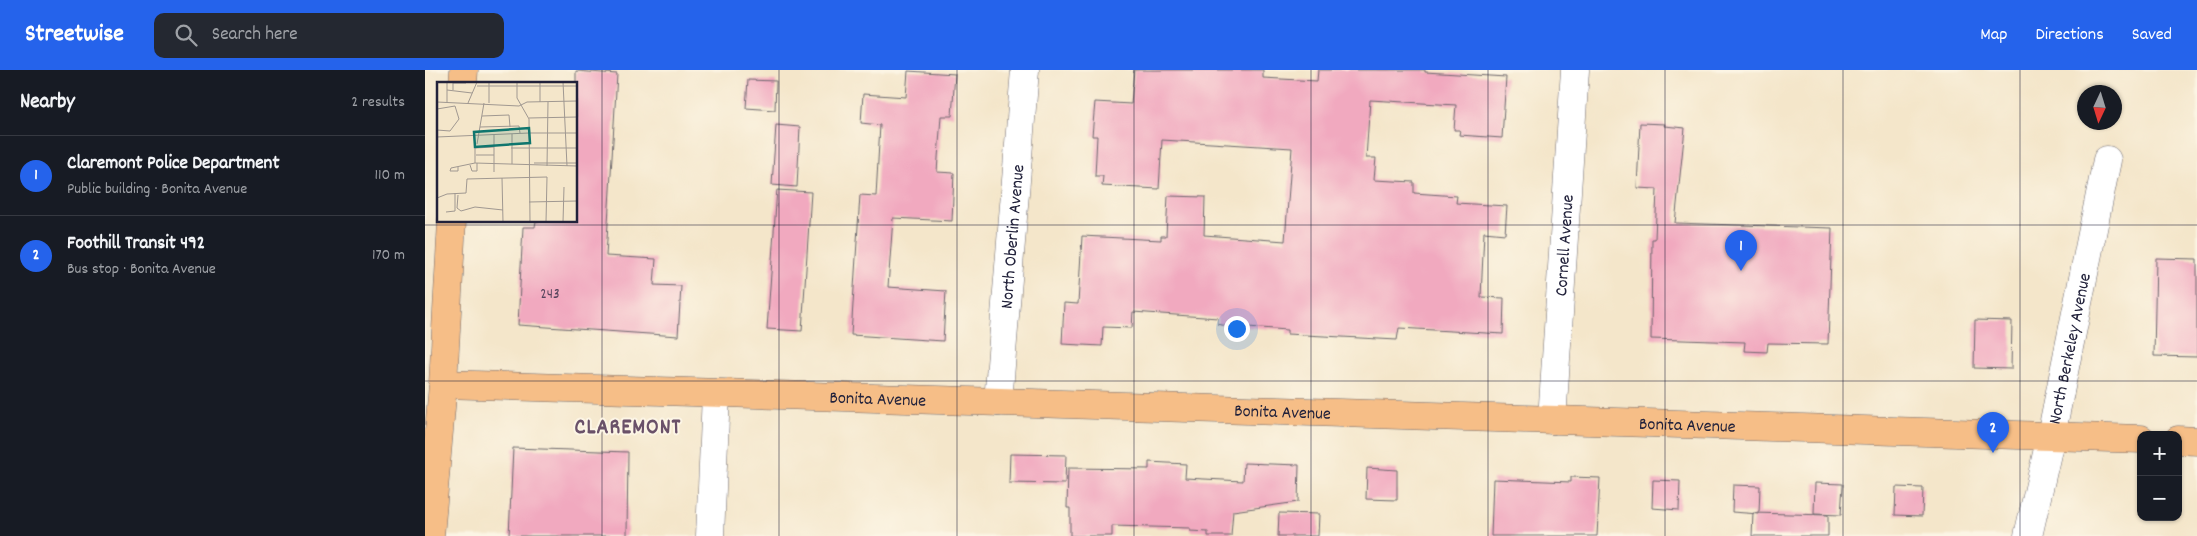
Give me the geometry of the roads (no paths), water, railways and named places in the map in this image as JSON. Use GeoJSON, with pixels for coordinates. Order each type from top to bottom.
{"type":"FeatureCollection","features":[{"type":"Feature","properties":{"kind":"main road"},"geometry":{"type":"LineString","coordinates":[[430,536],[434,383],[452,222]]}},
{"type":"Feature","properties":{"kind":"main road","name":"Bonita Avenue"},"geometry":{"type":"LineString","coordinates":[[434,383],[716,394],[2137,439]]}},
{"type":"Feature","properties":{"kind":"main road"},"geometry":{"type":"LineString","coordinates":[[2182,440],[2197,441]]}},
{"type":"Feature","properties":{"kind":"street","name":"North Oberlin Avenue"},"geometry":{"type":"LineString","coordinates":[[998,402],[1025,70]]}},
{"type":"Feature","properties":{"kind":"street","name":"Cornell Avenue"},"geometry":{"type":"LineString","coordinates":[[1551,420],[1575,70]]}},
{"type":"Feature","properties":{"kind":"street","name":"North Berkeley Avenue"},"geometry":{"type":"LineString","coordinates":[[2027,536],[2051,436],[2107,160]]}},
{"type":"Feature","properties":{"kind":"street"},"geometry":{"type":"LineString","coordinates":[[710,536],[716,394]]}},
{"type":"Feature","properties":{"kind":"place","name":"Claremont Police Department"},"geometry":{"type":"Point","coordinates":[1741,271]}},
{"type":"Feature","properties":{"kind":"place","name":"Foothill Transit 492"},"geometry":{"type":"Point","coordinates":[1993,453]}},
{"type":"Feature","properties":{"kind":"district","name":"CLAREMONT"},"geometry":{"type":"Point","coordinates":[628,425]}}]}
